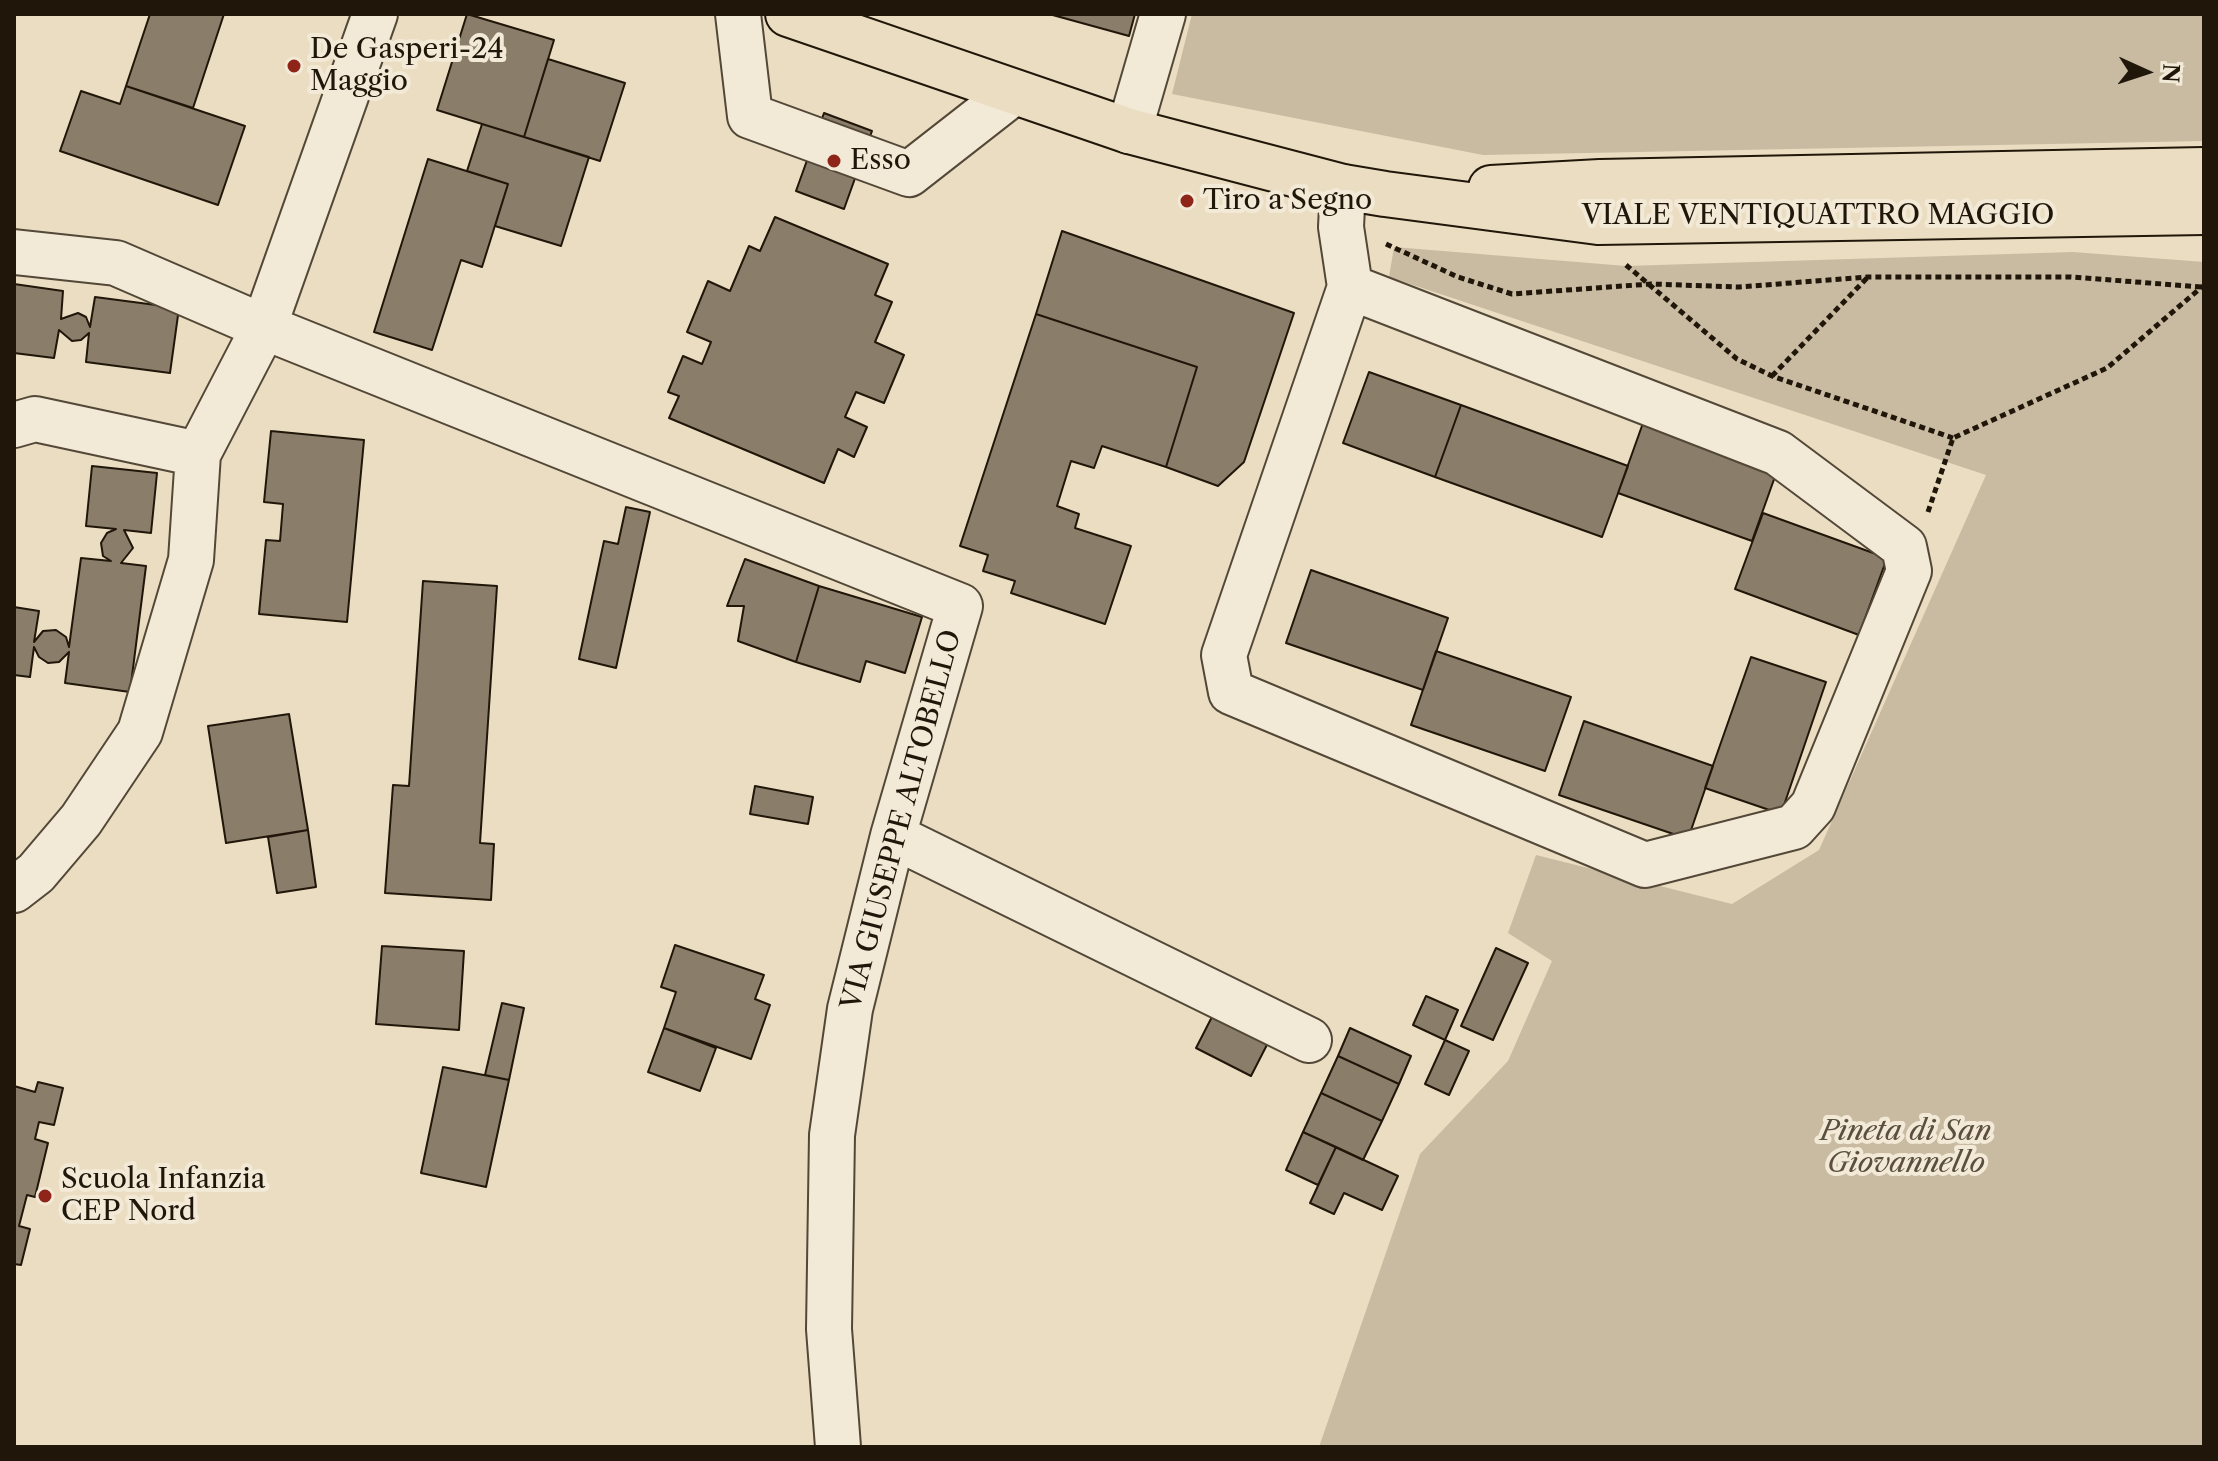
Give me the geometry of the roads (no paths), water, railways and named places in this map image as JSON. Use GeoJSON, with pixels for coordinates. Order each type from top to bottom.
{"type":"FeatureCollection","features":[{"type":"Feature","properties":{"kind":"main road","name":"VIALE VENTIQUATTRO MAGGIO"},"geometry":{"type":"LineString","coordinates":[[788,14],[1342,207],[1385,194],[1600,182],[2204,170]]}},
{"type":"Feature","properties":{"kind":"main road","name":"VIALE VENTIQUATTRO MAGGIO"},"geometry":{"type":"LineString","coordinates":[[1385,194],[1598,222],[2204,212]]}},
{"type":"Feature","properties":{"kind":"street"},"geometry":{"type":"LineString","coordinates":[[14,890],[36,873],[81,820],[140,732],[191,560],[198,454],[264,327],[375,14]]}},
{"type":"Feature","properties":{"kind":"street"},"geometry":{"type":"LineString","coordinates":[[738,14],[750,116],[909,174],[1014,92]]}},
{"type":"Feature","properties":{"kind":"street"},"geometry":{"type":"LineString","coordinates":[[1129,131],[1163,14]]}},
{"type":"Feature","properties":{"kind":"street"},"geometry":{"type":"LineString","coordinates":[[1342,207],[1350,287],[1224,655],[1231,692],[1645,865],[1794,827],[1813,806],[1909,571],[1904,547],[1778,453],[1350,287]]}},
{"type":"Feature","properties":{"kind":"street"},"geometry":{"type":"LineString","coordinates":[[14,252],[116,263],[264,327]]}},
{"type":"Feature","properties":{"kind":"street","name":"VIA GIUSEPPE ALTOBELLO"},"geometry":{"type":"LineString","coordinates":[[264,327],[960,606],[893,836],[850,1009],[832,1135],[829,1329],[838,1447]]}},
{"type":"Feature","properties":{"kind":"street"},"geometry":{"type":"LineString","coordinates":[[14,425],[35,419],[198,454]]}},
{"type":"Feature","properties":{"kind":"street"},"geometry":{"type":"LineString","coordinates":[[893,836],[1309,1040]]}},
{"type":"Feature","properties":{"kind":"place","name":"De Gasperi-24 Maggio"},"geometry":{"type":"Point","coordinates":[294,66]}},
{"type":"Feature","properties":{"kind":"place","name":"Esso"},"geometry":{"type":"Point","coordinates":[834,161]}},
{"type":"Feature","properties":{"kind":"place","name":"Tiro a Segno"},"geometry":{"type":"Point","coordinates":[1187,201]}},
{"type":"Feature","properties":{"kind":"place","name":"Scuola Infanzia CEP Nord"},"geometry":{"type":"Point","coordinates":[45,1196]}},
{"type":"Feature","properties":{"kind":"park label","name":"Pineta di San Giovannello"},"geometry":{"type":"Point","coordinates":[1906,1148]}}]}
